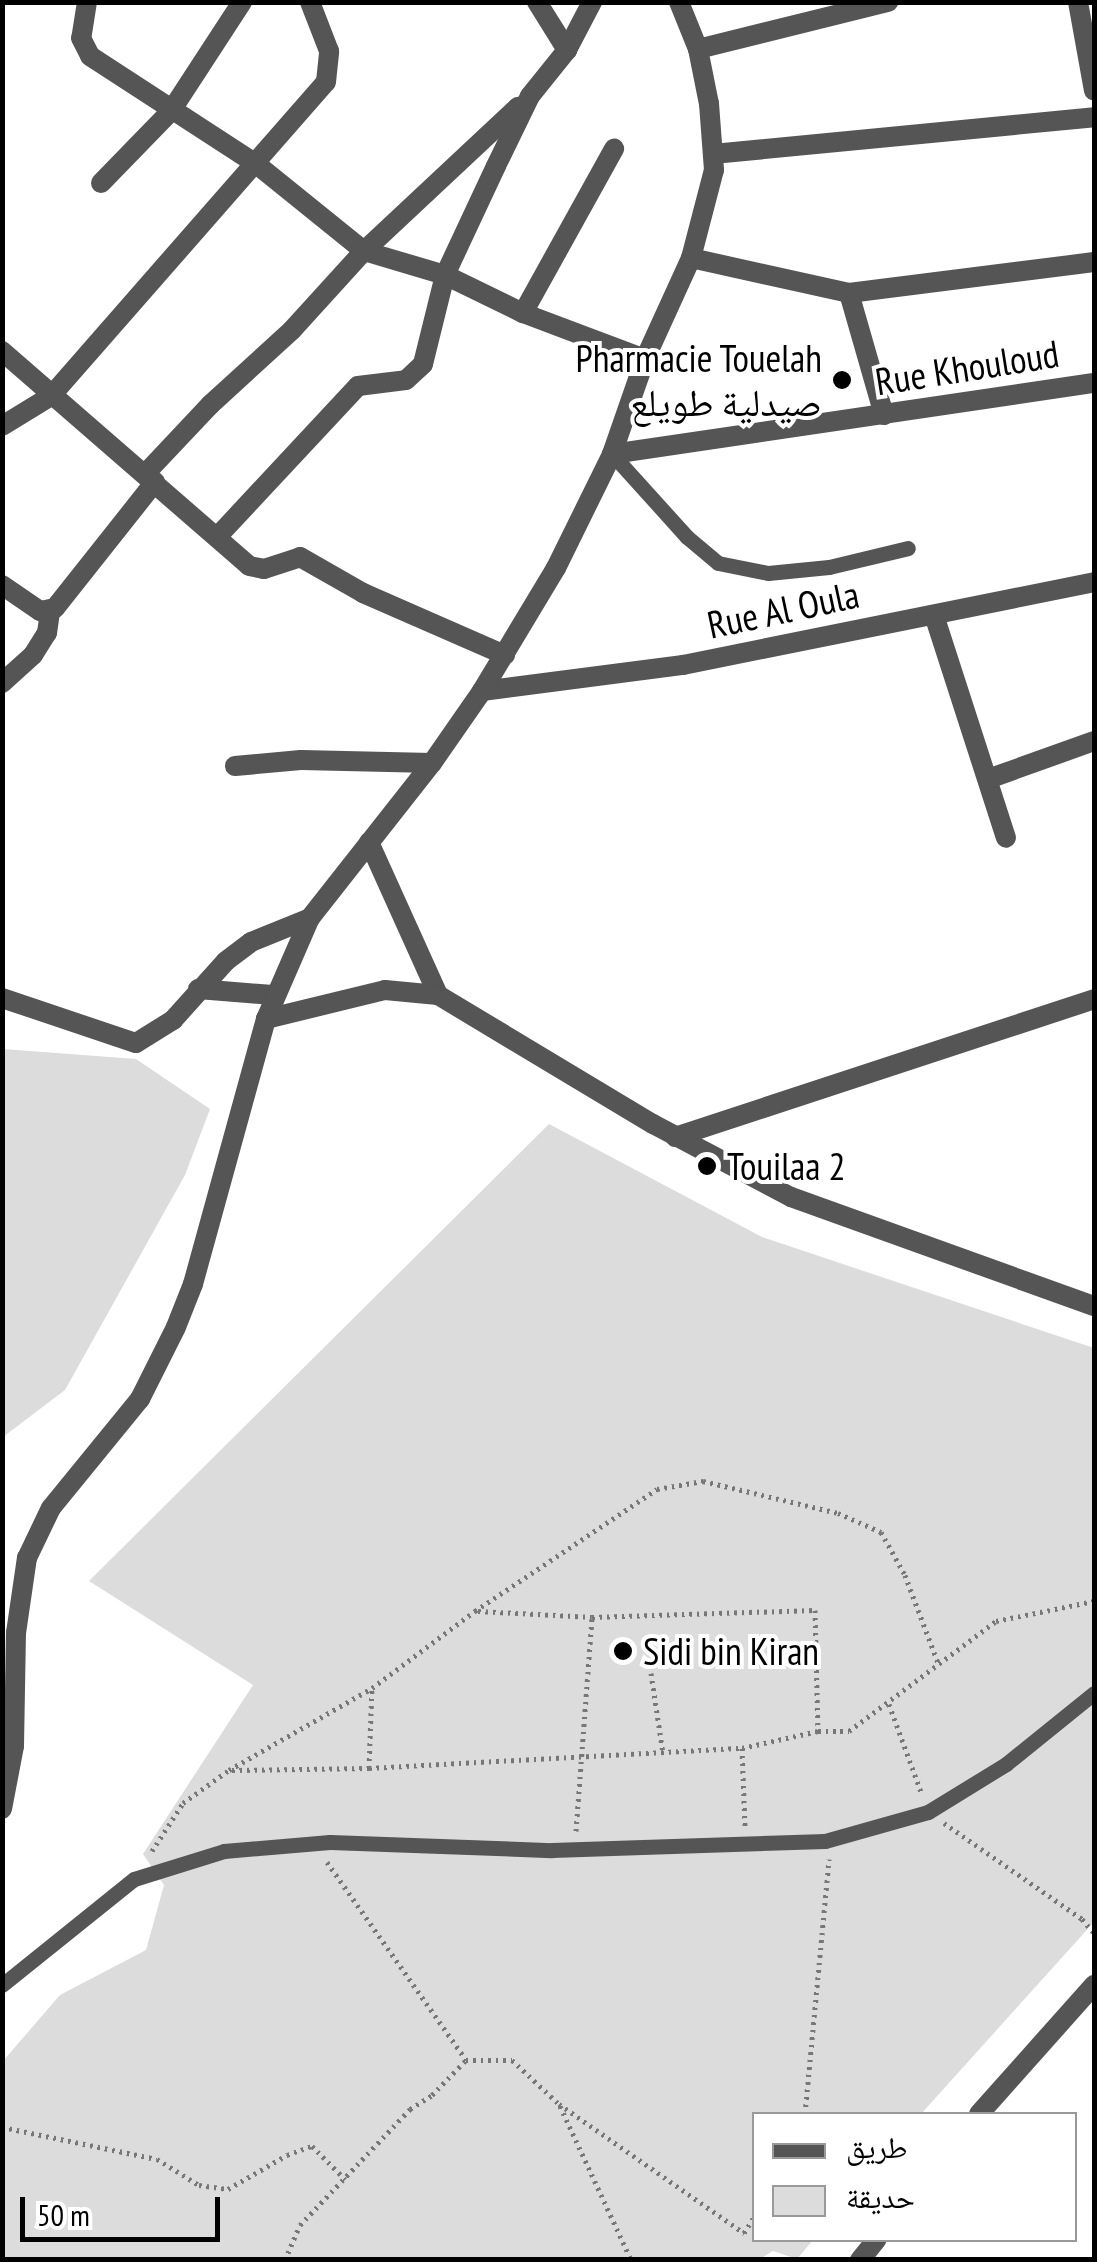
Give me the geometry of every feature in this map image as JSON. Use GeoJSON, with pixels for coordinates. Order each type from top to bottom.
{"type":"FeatureCollection","features":[{"type":"Feature","properties":{"kind":"street"},"geometry":{"type":"LineString","coordinates":[[87,2],[83,48],[171,111],[255,163],[364,251],[445,275],[524,313],[645,359]]}},
{"type":"Feature","properties":{"kind":"street"},"geometry":{"type":"LineString","coordinates":[[101,183],[171,111],[242,2]]}},
{"type":"Feature","properties":{"kind":"street"},"geometry":{"type":"LineString","coordinates":[[2,426],[51,396],[326,82],[328,51],[310,2]]}},
{"type":"Feature","properties":{"kind":"street"},"geometry":{"type":"LineString","coordinates":[[537,2],[566,50]]}},
{"type":"Feature","properties":{"kind":"street"},"geometry":{"type":"LineString","coordinates":[[2,683],[33,655],[48,633],[50,612],[210,405],[292,330],[364,251],[530,96],[566,50],[592,2]]}},
{"type":"Feature","properties":{"kind":"street"},"geometry":{"type":"LineString","coordinates":[[2,1809],[14,1746],[16,1632],[28,1558],[51,1508],[140,1399],[176,1327],[193,1284],[273,995],[310,918],[432,763],[505,656],[556,568],[612,454],[645,359],[691,258],[714,170],[698,49],[679,2]]}},
{"type":"Feature","properties":{"kind":"street"},"geometry":{"type":"LineString","coordinates":[[698,49],[888,2]]}},
{"type":"Feature","properties":{"kind":"street"},"geometry":{"type":"LineString","coordinates":[[1078,2],[1094,92]]}},
{"type":"Feature","properties":{"kind":"street"},"geometry":{"type":"LineString","coordinates":[[218,536],[358,386],[370,381],[406,380],[417,372],[445,275],[530,96]]}},
{"type":"Feature","properties":{"kind":"street"},"geometry":{"type":"LineString","coordinates":[[713,154],[1094,118]]}},
{"type":"Feature","properties":{"kind":"street"},"geometry":{"type":"LineString","coordinates":[[524,313],[614,149]]}},
{"type":"Feature","properties":{"kind":"street"},"geometry":{"type":"LineString","coordinates":[[691,258],[848,293],[1094,262]]}},
{"type":"Feature","properties":{"kind":"street"},"geometry":{"type":"LineString","coordinates":[[848,293],[884,414]]}},
{"type":"Feature","properties":{"kind":"street"},"geometry":{"type":"LineString","coordinates":[[2,351],[249,566],[264,569],[300,556],[363,593],[505,656]]}},
{"type":"Feature","properties":{"kind":"street","name":"Rue Khouloud"},"geometry":{"type":"LineString","coordinates":[[612,454],[1094,382]]}},
{"type":"Feature","properties":{"kind":"street","name":"Rue Al Oula"},"geometry":{"type":"LineString","coordinates":[[482,691],[683,665],[1094,582]]}},
{"type":"Feature","properties":{"kind":"street"},"geometry":{"type":"LineString","coordinates":[[2,585],[40,611],[50,612]]}},
{"type":"Feature","properties":{"kind":"street"},"geometry":{"type":"LineString","coordinates":[[934,615],[1006,838]]}},
{"type":"Feature","properties":{"kind":"street"},"geometry":{"type":"LineString","coordinates":[[988,779],[1094,741]]}},
{"type":"Feature","properties":{"kind":"street"},"geometry":{"type":"LineString","coordinates":[[236,766],[302,760],[432,763]]}},
{"type":"Feature","properties":{"kind":"street"},"geometry":{"type":"LineString","coordinates":[[369,842],[438,995]]}},
{"type":"Feature","properties":{"kind":"street"},"geometry":{"type":"LineString","coordinates":[[2,998],[66,1016],[132,1044],[174,1020],[198,989],[251,942],[310,918]]}},
{"type":"Feature","properties":{"kind":"street"},"geometry":{"type":"LineString","coordinates":[[198,989],[273,995]]}},
{"type":"Feature","properties":{"kind":"street"},"geometry":{"type":"LineString","coordinates":[[266,1019],[385,990],[438,995],[675,1137],[791,1196],[1094,1306]]}},
{"type":"Feature","properties":{"kind":"street"},"geometry":{"type":"LineString","coordinates":[[675,1137],[1094,998]]}},
{"type":"Feature","properties":{"kind":"street"},"geometry":{"type":"LineString","coordinates":[[981,2112],[1094,1985]]}},
{"type":"Feature","properties":{"kind":"lane"},"geometry":{"type":"LineString","coordinates":[[612,454],[687,538],[718,563],[768,573],[829,567],[908,548]]}},
{"type":"Feature","properties":{"kind":"lane"},"geometry":{"type":"LineString","coordinates":[[2,1984],[134,1879],[224,1851],[314,1844],[574,1850],[831,1840],[928,1812],[1006,1764],[1094,1694]]}},
{"type":"Feature","properties":{"kind":"path"},"geometry":{"type":"LineString","coordinates":[[134,1879],[183,1803],[229,1770],[372,1688],[475,1611],[657,1489],[703,1481],[838,1513],[881,1532],[905,1575],[938,1663]]}},
{"type":"Feature","properties":{"kind":"path"},"geometry":{"type":"LineString","coordinates":[[229,1770],[369,1768],[742,1748],[818,1730],[849,1730],[996,1621],[1094,1601]]}},
{"type":"Feature","properties":{"kind":"path"},"geometry":{"type":"LineString","coordinates":[[475,1611],[592,1617],[815,1610],[818,1730]]}},
{"type":"Feature","properties":{"kind":"path"},"geometry":{"type":"LineString","coordinates":[[574,1850],[592,1617]]}},
{"type":"Feature","properties":{"kind":"path"},"geometry":{"type":"LineString","coordinates":[[651,1673],[663,1753]]}},
{"type":"Feature","properties":{"kind":"path"},"geometry":{"type":"LineString","coordinates":[[369,1768],[372,1688]]}},
{"type":"Feature","properties":{"kind":"path"},"geometry":{"type":"LineString","coordinates":[[889,1704],[928,1812],[1082,1919],[1094,1933]]}},
{"type":"Feature","properties":{"kind":"path"},"geometry":{"type":"LineString","coordinates":[[742,1748],[746,1844]]}},
{"type":"Feature","properties":{"kind":"path"},"geometry":{"type":"LineString","coordinates":[[805,2112],[831,1840]]}},
{"type":"Feature","properties":{"kind":"path"},"geometry":{"type":"LineString","coordinates":[[314,1844],[466,2060]]}},
{"type":"Feature","properties":{"kind":"path"},"geometry":{"type":"LineString","coordinates":[[285,2260],[300,2226],[410,2109],[432,2095],[466,2060],[512,2060],[559,2104],[744,2233],[752,2220]]}},
{"type":"Feature","properties":{"kind":"path"},"geometry":{"type":"LineString","coordinates":[[559,2104],[631,2260]]}},
{"type":"Feature","properties":{"kind":"path"},"geometry":{"type":"LineString","coordinates":[[2,2127],[157,2160],[199,2185],[228,2189],[286,2154],[312,2146],[345,2179]]}},
{"type":"Feature","properties":{"kind":"green space"},"geometry":{"type":"Polygon","coordinates":[[[3,1049],[136,1059],[210,1109],[185,1175],[65,1390],[3,1437],[3,1049]]]}},
{"type":"Feature","properties":{"kind":"green space"},"geometry":{"type":"Polygon","coordinates":[[[549,1124],[762,1237],[1094,1348],[1094,1922],[923,2112],[752,2112],[752,2242],[811,2242],[797,2259],[773,2251],[758,2260],[3,2260],[3,2061],[60,1995],[146,1950],[164,1885],[143,1854],[253,1685],[89,1581],[549,1124]]]}},
{"type":"Feature","properties":{"kind":"place","name":"Pharmacie Touelah صيدلية طويلع"},"geometry":{"type":"Point","coordinates":[842,380]}},
{"type":"Feature","properties":{"kind":"place","name":"Touilaa 2"},"geometry":{"type":"Point","coordinates":[707,1166]}},
{"type":"Feature","properties":{"kind":"place","name":"Sidi bin Kiran"},"geometry":{"type":"Point","coordinates":[623,1651]}}]}
